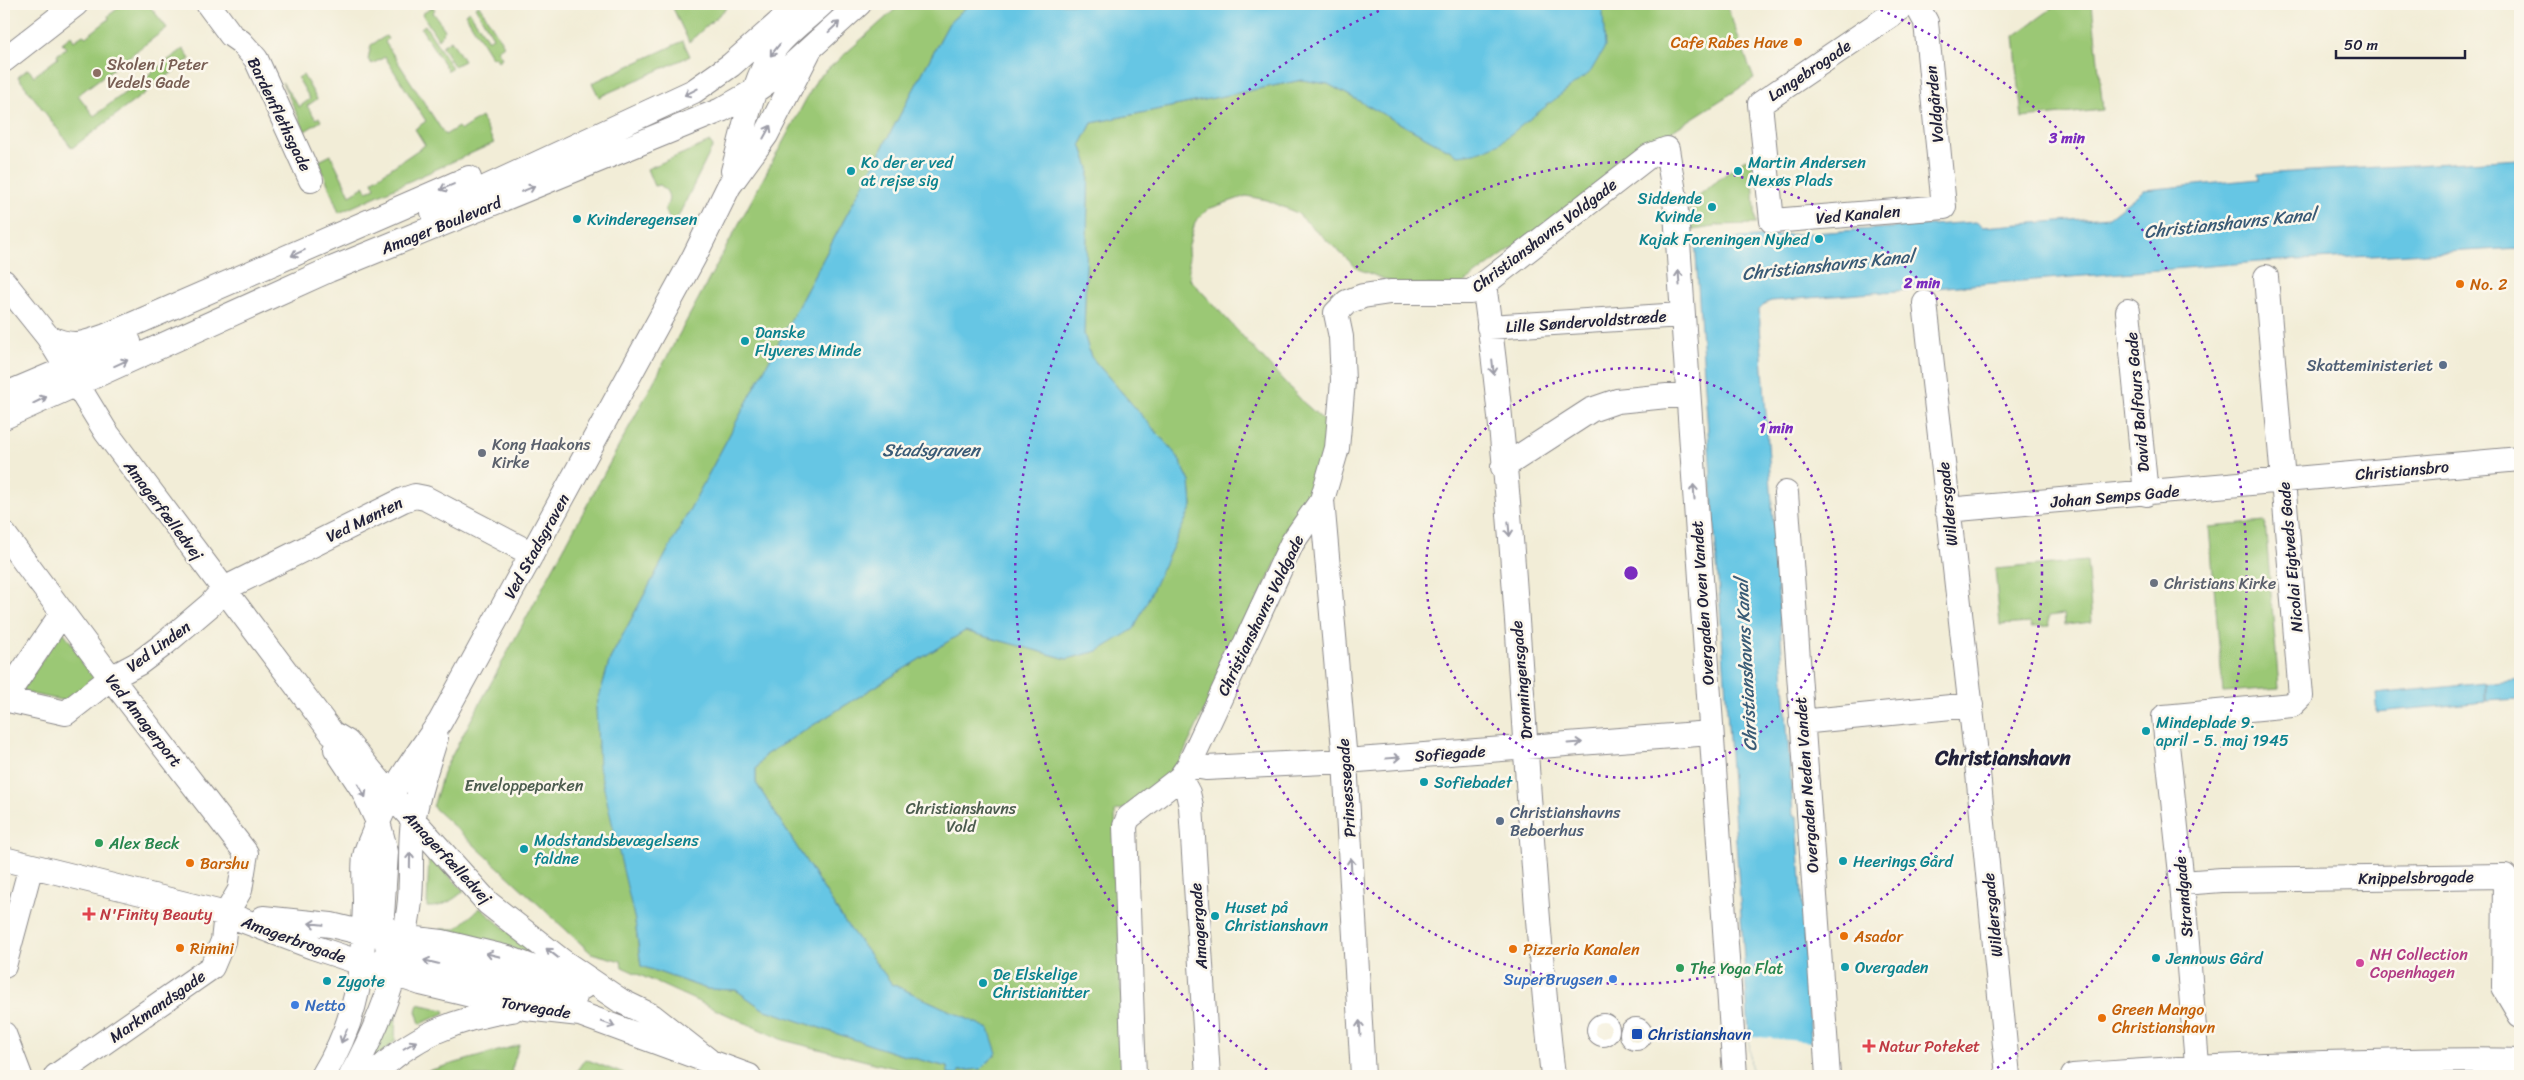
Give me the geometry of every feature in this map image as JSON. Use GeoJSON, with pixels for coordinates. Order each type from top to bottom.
{"type":"FeatureCollection","features":[{"type":"Feature","properties":{"kind":"street"},"geometry":{"type":"LineString","coordinates":[[4,60],[76,4]]}},
{"type":"Feature","properties":{"kind":"street","name":"Bardenflethsgade"},"geometry":{"type":"LineString","coordinates":[[208,4],[231,35],[241,42],[256,59],[311,180]]}},
{"type":"Feature","properties":{"kind":"street","name":"Amager Boulevard"},"geometry":{"type":"LineString","coordinates":[[4,417],[72,375],[431,213],[705,85],[731,65],[800,4]]}},
{"type":"Feature","properties":{"kind":"street","name":"Ved Stadsgraven"},"geometry":{"type":"LineString","coordinates":[[730,186],[756,90],[768,58],[776,47],[822,4]]}},
{"type":"Feature","properties":{"kind":"street","name":"Amager Boulevard"},"geometry":{"type":"LineString","coordinates":[[4,395],[72,375],[721,110],[756,90],[810,50],[859,4]]}},
{"type":"Feature","properties":{"kind":"street","name":"Langebrogade"},"geometry":{"type":"LineString","coordinates":[[1772,221],[1760,104],[1907,4]]}},
{"type":"Feature","properties":{"kind":"street","name":"Voldgården"},"geometry":{"type":"LineString","coordinates":[[1916,4],[1926,22],[1944,207]]}},
{"type":"Feature","properties":{"kind":"street","name":"Ved Stadsgraven"},"geometry":{"type":"LineString","coordinates":[[384,957],[365,856],[390,794],[440,722],[694,257],[730,186],[766,135],[810,50]]}},
{"type":"Feature","properties":{"kind":"street","name":"Overgaden Oven Vandet"},"geometry":{"type":"LineString","coordinates":[[1649,156],[1667,149],[1675,198],[1735,1076]]}},
{"type":"Feature","properties":{"kind":"street","name":"Christianshavns Voldgade"},"geometry":{"type":"LineString","coordinates":[[1134,1076],[1125,826],[1128,818],[1185,771],[1292,543],[1322,500],[1337,448],[1343,381],[1341,337],[1336,313],[1347,302],[1363,296],[1390,292],[1470,292],[1484,284],[1649,156]]}},
{"type":"Feature","properties":{"kind":"street"},"geometry":{"type":"LineString","coordinates":[[48,337],[71,345],[94,341],[473,176],[544,159]]}},
{"type":"Feature","properties":{"kind":"street","name":"Ved Kanalen"},"geometry":{"type":"LineString","coordinates":[[1772,221],[1944,207]]}},
{"type":"Feature","properties":{"kind":"street","name":"Nicolai Eigtveds Gade"},"geometry":{"type":"LineString","coordinates":[[2164,717],[2292,705],[2302,696],[2266,277]]}},
{"type":"Feature","properties":{"kind":"street","name":"Amagerfælledvej"},"geometry":{"type":"LineString","coordinates":[[4,282],[48,337],[106,432],[332,733],[347,742],[390,794],[488,903],[562,961],[621,1001],[652,1016]]}},
{"type":"Feature","properties":{"kind":"street","name":"Dronningensgade"},"geometry":{"type":"LineString","coordinates":[[1484,284],[1504,467],[1527,746],[1542,979],[1553,1076]]}},
{"type":"Feature","properties":{"kind":"street","name":"Wildersgade"},"geometry":{"type":"LineString","coordinates":[[1925,303],[1976,749],[2008,1076]]}},
{"type":"Feature","properties":{"kind":"street","name":"David Balfours Gade"},"geometry":{"type":"LineString","coordinates":[[2128,311],[2146,494]]}},
{"type":"Feature","properties":{"kind":"street","name":"Lille Søndervoldstræde"},"geometry":{"type":"LineString","coordinates":[[1489,327],[1682,315]]}},
{"type":"Feature","properties":{"kind":"street"},"geometry":{"type":"LineString","coordinates":[[1504,467],[1591,410],[1605,404],[1688,394]]}},
{"type":"Feature","properties":{"kind":"street","name":"Christiansbro"},"geometry":{"type":"LineString","coordinates":[[2283,481],[2520,459]]}},
{"type":"Feature","properties":{"kind":"street","name":"Johan Semps Gade"},"geometry":{"type":"LineString","coordinates":[[1948,510],[2283,481]]}},
{"type":"Feature","properties":{"kind":"street","name":"Overgaden Neden Vandet"},"geometry":{"type":"LineString","coordinates":[[1786,493],[1800,722],[1828,1076]]}},
{"type":"Feature","properties":{"kind":"street","name":"Ved Mønten"},"geometry":{"type":"LineString","coordinates":[[224,589],[402,500],[415,496],[425,498],[532,554]]}},
{"type":"Feature","properties":{"kind":"street","name":"Prinsessegade"},"geometry":{"type":"LineString","coordinates":[[1322,500],[1344,761],[1363,1076]]}},
{"type":"Feature","properties":{"kind":"street","name":"Ved Amagerport"},"geometry":{"type":"LineString","coordinates":[[4,534],[111,678],[246,853],[240,890],[226,914]]}},
{"type":"Feature","properties":{"kind":"street","name":"Ved Linden"},"geometry":{"type":"LineString","coordinates":[[63,612],[4,699],[66,713],[111,678],[139,663],[163,645],[210,605],[224,589]]}},
{"type":"Feature","properties":{"kind":"street"},"geometry":{"type":"LineString","coordinates":[[1800,722],[1971,705]]}},
{"type":"Feature","properties":{"kind":"street","name":"Strandgade"},"geometry":{"type":"LineString","coordinates":[[2164,717],[2182,883],[2198,1072]]}},
{"type":"Feature","properties":{"kind":"street"},"geometry":{"type":"LineString","coordinates":[[323,1076],[337,1053],[349,1024],[358,992],[384,957],[409,908],[413,820],[440,722]]}},
{"type":"Feature","properties":{"kind":"street","name":"Amagerfælledvej"},"geometry":{"type":"LineString","coordinates":[[332,733],[336,750],[363,790],[378,822]]}},
{"type":"Feature","properties":{"kind":"street","name":"Sofiegade"},"geometry":{"type":"LineString","coordinates":[[1185,771],[1711,733]]}},
{"type":"Feature","properties":{"kind":"street","name":"Amagergade"},"geometry":{"type":"LineString","coordinates":[[1185,771],[1191,806],[1208,1076]]}},
{"type":"Feature","properties":{"kind":"street","name":"Amagerbrogade"},"geometry":{"type":"LineString","coordinates":[[4,859],[226,914],[331,926],[384,957]]}},
{"type":"Feature","properties":{"kind":"street"},"geometry":{"type":"LineString","coordinates":[[4,966],[31,866]]}},
{"type":"Feature","properties":{"kind":"street","name":"Knippelsbrogade"},"geometry":{"type":"LineString","coordinates":[[2182,883],[2232,880],[2505,876],[2504,988],[2520,1015]]}},
{"type":"Feature","properties":{"kind":"street","name":"Markmandsgade"},"geometry":{"type":"LineString","coordinates":[[56,1076],[212,968],[223,941],[226,914]]}},
{"type":"Feature","properties":{"kind":"street","name":"Torvegade"},"geometry":{"type":"LineString","coordinates":[[384,957],[442,942],[508,958],[621,1001]]}},
{"type":"Feature","properties":{"kind":"street"},"geometry":{"type":"LineString","coordinates":[[384,957],[652,1016]]}},
{"type":"Feature","properties":{"kind":"street"},"geometry":{"type":"LineString","coordinates":[[350,1076],[367,1047],[385,1002],[384,957]]}},
{"type":"Feature","properties":{"kind":"street","name":"Torvegade"},"geometry":{"type":"LineString","coordinates":[[384,957],[526,1008],[580,1014],[749,1076]]}},
{"type":"Feature","properties":{"kind":"street"},"geometry":{"type":"LineString","coordinates":[[373,1076],[390,1058],[439,1030],[478,1015],[526,1008]]}},
{"type":"Feature","properties":{"kind":"street","name":"Torvegade"},"geometry":{"type":"LineString","coordinates":[[652,1016],[708,1060]]}},
{"type":"Feature","properties":{"kind":"street"},"geometry":{"type":"LineString","coordinates":[[4,1034],[20,1076]]}},
{"type":"Feature","properties":{"kind":"street"},"geometry":{"type":"LineString","coordinates":[[2072,1076],[2168,1068],[2198,1072],[2468,1059],[2520,1061]]}},
{"type":"Feature","properties":{"kind":"green space","name":"Skolen i Peter Vedels Gade"},"geometry":{"type":"Polygon","coordinates":[[[113,4],[148,4],[167,28],[78,95],[94,116],[183,49],[190,59],[72,148],[18,77],[28,69],[34,76],[58,58],[57,55],[66,48],[62,43],[71,36],[74,41],[83,35],[86,37],[109,19],[108,16],[117,9],[113,4]]]}},
{"type":"Feature","properties":{"kind":"green space"},"geometry":{"type":"Polygon","coordinates":[[[671,4],[731,4],[689,42],[671,4]]]}},
{"type":"Feature","properties":{"kind":"green space","name":"Christianshavns Vold"},"geometry":{"type":"Polygon","coordinates":[[[901,4],[970,4],[949,23],[610,659],[596,708],[635,921],[641,966],[707,989],[736,990],[763,1009],[898,1054],[947,1067],[948,1073],[956,1075],[959,1071],[981,1069],[989,1029],[892,984],[844,921],[756,783],[756,769],[765,755],[965,631],[1067,659],[1098,651],[1134,628],[1192,506],[1190,482],[1178,457],[1091,357],[1084,334],[1089,168],[1081,144],[1092,123],[1302,80],[1328,84],[1458,155],[1603,13],[1599,4],[1726,4],[1754,79],[1666,135],[1460,286],[1397,284],[1358,269],[1297,213],[1267,200],[1246,196],[1208,209],[1195,222],[1188,249],[1190,279],[1304,403],[1328,424],[1330,433],[1307,498],[1176,769],[1127,808],[1115,811],[1124,1076],[926,1076],[783,1040],[622,967],[621,961],[591,953],[433,807],[444,770],[817,79],[901,4]]]}},
{"type":"Feature","properties":{"kind":"green space"},"geometry":{"type":"Polygon","coordinates":[[[2058,4],[2092,4],[2103,110],[2022,118],[2014,36],[2058,4]]]}},
{"type":"Feature","properties":{"kind":"green space"},"geometry":{"type":"Polygon","coordinates":[[[479,5],[504,45],[497,50],[502,58],[498,61],[495,56],[492,58],[465,14],[469,11],[488,40],[493,37],[475,7],[479,5]]]}},
{"type":"Feature","properties":{"kind":"green space"},"geometry":{"type":"Polygon","coordinates":[[[433,7],[435,10],[433,12],[445,30],[438,39],[422,14],[433,7]]]}},
{"type":"Feature","properties":{"kind":"green space"},"geometry":{"type":"Polygon","coordinates":[[[425,25],[452,68],[448,71],[421,28],[425,25]]]}},
{"type":"Feature","properties":{"kind":"green space"},"geometry":{"type":"Polygon","coordinates":[[[386,36],[388,39],[385,42],[445,135],[458,127],[461,130],[481,117],[494,143],[339,213],[319,161],[331,155],[350,195],[365,186],[367,191],[375,188],[372,181],[425,145],[415,129],[426,121],[385,57],[372,64],[368,60],[371,45],[386,36]]]}},
{"type":"Feature","properties":{"kind":"green space"},"geometry":{"type":"Polygon","coordinates":[[[451,40],[464,61],[454,66],[442,46],[451,40]]]}},
{"type":"Feature","properties":{"kind":"green space"},"geometry":{"type":"Polygon","coordinates":[[[683,41],[690,56],[599,97],[592,83],[683,41]]]}},
{"type":"Feature","properties":{"kind":"green space"},"geometry":{"type":"Polygon","coordinates":[[[303,75],[317,99],[307,106],[316,119],[319,117],[321,121],[305,131],[282,82],[299,107],[310,99],[298,78],[303,75]]]}},
{"type":"Feature","properties":{"kind":"green space"},"geometry":{"type":"Polygon","coordinates":[[[710,142],[713,146],[673,227],[665,209],[669,199],[668,193],[660,185],[654,186],[647,169],[710,142]]]}},
{"type":"Feature","properties":{"kind":"green space","name":"Martin Andersen Nexøs Plads"},"geometry":{"type":"Polygon","coordinates":[[[1745,159],[1752,164],[1756,224],[1715,225],[1715,227],[1692,230],[1689,203],[1745,159]]]}},
{"type":"Feature","properties":{"kind":"green space"},"geometry":{"type":"Polygon","coordinates":[[[2265,522],[2279,688],[2223,692],[2209,527],[2265,522]]]}},
{"type":"Feature","properties":{"kind":"green space"},"geometry":{"type":"Polygon","coordinates":[[[2087,561],[2092,622],[2065,625],[2064,614],[2048,616],[2049,626],[2031,627],[2030,623],[2000,625],[1995,569],[2087,561]]]}},
{"type":"Feature","properties":{"kind":"green space"},"geometry":{"type":"Polygon","coordinates":[[[62,630],[96,677],[66,701],[21,692],[62,630]]]}},
{"type":"Feature","properties":{"kind":"green space"},"geometry":{"type":"Polygon","coordinates":[[[429,855],[464,891],[447,903],[432,907],[427,907],[429,855]]]}},
{"type":"Feature","properties":{"kind":"green space"},"geometry":{"type":"Polygon","coordinates":[[[480,908],[540,958],[439,935],[441,929],[456,929],[480,908]]]}},
{"type":"Feature","properties":{"kind":"green space"},"geometry":{"type":"Polygon","coordinates":[[[418,1004],[444,1010],[445,1013],[420,1024],[416,1011],[418,1004]]]}},
{"type":"Feature","properties":{"kind":"green space"},"geometry":{"type":"Polygon","coordinates":[[[391,1011],[396,1013],[395,1041],[367,1066],[391,1011]]]}},
{"type":"Feature","properties":{"kind":"green space"},"geometry":{"type":"Polygon","coordinates":[[[519,1045],[511,1072],[525,1076],[410,1076],[519,1045]]]}},
{"type":"Feature","properties":{"kind":"green space"},"geometry":{"type":"Polygon","coordinates":[[[585,1059],[629,1076],[573,1076],[585,1059]]]}},
{"type":"Feature","properties":{"kind":"water","name":"Stadsgraven"},"geometry":{"type":"Polygon","coordinates":[[[970,4],[1599,4],[1603,13],[1605,47],[1591,71],[1498,144],[1475,153],[1458,155],[1328,84],[1302,80],[1092,123],[1081,144],[1089,168],[1084,334],[1091,357],[1178,457],[1190,482],[1192,506],[1134,629],[1098,651],[1067,659],[965,631],[765,755],[756,769],[756,783],[844,921],[892,984],[989,1029],[997,1053],[981,1069],[959,1071],[957,1075],[948,1073],[947,1067],[898,1054],[763,1009],[736,990],[707,989],[641,966],[635,921],[599,767],[596,708],[610,659],[949,23],[970,4]]]}},
{"type":"Feature","properties":{"kind":"water","name":"Christianshavns Kanal"},"geometry":{"type":"Polygon","coordinates":[[[2520,159],[2520,248],[2259,262],[1771,301],[1759,310],[1793,816],[1797,816],[1813,1076],[1752,1076],[1695,241],[1976,222],[1983,227],[2109,217],[2144,190],[2259,179],[2258,174],[2520,159]]]}},
{"type":"Feature","properties":{"kind":"water"},"geometry":{"type":"Polygon","coordinates":[[[2520,680],[2520,699],[2486,701],[2486,684],[2520,680]]]}},
{"type":"Feature","properties":{"kind":"water"},"geometry":{"type":"Polygon","coordinates":[[[2485,683],[2485,702],[2377,712],[2375,694],[2485,683]]]}},
{"type":"Feature","properties":{"kind":"pier"},"geometry":{"type":"Polygon","coordinates":[[[1749,1036],[1811,1042],[1813,1076],[1752,1076],[1749,1036]]]}},
{"type":"Feature","properties":{"kind":"place","name":"Cafe Rabes Have"},"geometry":{"type":"Point","coordinates":[1798,42]}},
{"type":"Feature","properties":{"kind":"place","name":"Skolen i Peter Vedels Gade"},"geometry":{"type":"Point","coordinates":[97,73]}},
{"type":"Feature","properties":{"kind":"place","name":"Ko der er ved at rejse sig"},"geometry":{"type":"Point","coordinates":[851,171]}},
{"type":"Feature","properties":{"kind":"place","name":"Martin Andersen Nexøs Plads"},"geometry":{"type":"Point","coordinates":[1738,171]}},
{"type":"Feature","properties":{"kind":"place","name":"Siddende Kvinde"},"geometry":{"type":"Point","coordinates":[1712,207]}},
{"type":"Feature","properties":{"kind":"place","name":"Kvinderegensen"},"geometry":{"type":"Point","coordinates":[577,219]}},
{"type":"Feature","properties":{"kind":"place","name":"Kajak Foreningen Nyhed"},"geometry":{"type":"Point","coordinates":[1819,239]}},
{"type":"Feature","properties":{"kind":"place","name":"No. 2"},"geometry":{"type":"Point","coordinates":[2460,284]}},
{"type":"Feature","properties":{"kind":"place","name":"Danske Flyveres Minde"},"geometry":{"type":"Point","coordinates":[745,341]}},
{"type":"Feature","properties":{"kind":"place","name":"Skatteministeriet"},"geometry":{"type":"Point","coordinates":[2443,365]}},
{"type":"Feature","properties":{"kind":"place","name":"Kong Haakons Kirke"},"geometry":{"type":"Point","coordinates":[482,453]}},
{"type":"Feature","properties":{"kind":"place","name":"Christians Kirke"},"geometry":{"type":"Point","coordinates":[2154,583]}},
{"type":"Feature","properties":{"kind":"place","name":"Mindeplade 9. april - 5. maj 1945"},"geometry":{"type":"Point","coordinates":[2146,731]}},
{"type":"Feature","properties":{"kind":"place","name":"Sofiebadet"},"geometry":{"type":"Point","coordinates":[1424,782]}},
{"type":"Feature","properties":{"kind":"place","name":"Christianshavns Beboerhus"},"geometry":{"type":"Point","coordinates":[1500,821]}},
{"type":"Feature","properties":{"kind":"place","name":"Alex Beck"},"geometry":{"type":"Point","coordinates":[99,843]}},
{"type":"Feature","properties":{"kind":"place","name":"Modstandsbevægelsens faldne"},"geometry":{"type":"Point","coordinates":[524,849]}},
{"type":"Feature","properties":{"kind":"place","name":"Heerings Gård"},"geometry":{"type":"Point","coordinates":[1843,861]}},
{"type":"Feature","properties":{"kind":"place","name":"Barshu"},"geometry":{"type":"Point","coordinates":[190,863]}},
{"type":"Feature","properties":{"kind":"place","name":"N'Finity Beauty"},"geometry":{"type":"Point","coordinates":[89,914]}},
{"type":"Feature","properties":{"kind":"place","name":"Huset på Christianshavn"},"geometry":{"type":"Point","coordinates":[1215,916]}},
{"type":"Feature","properties":{"kind":"place","name":"Asador"},"geometry":{"type":"Point","coordinates":[1844,936]}},
{"type":"Feature","properties":{"kind":"place","name":"Rimini"},"geometry":{"type":"Point","coordinates":[180,948]}},
{"type":"Feature","properties":{"kind":"place","name":"Pizzeria Kanalen"},"geometry":{"type":"Point","coordinates":[1513,949]}},
{"type":"Feature","properties":{"kind":"place","name":"Jennows Gård"},"geometry":{"type":"Point","coordinates":[2156,958]}},
{"type":"Feature","properties":{"kind":"place","name":"NH Collection Copenhagen"},"geometry":{"type":"Point","coordinates":[2360,963]}},
{"type":"Feature","properties":{"kind":"place","name":"Overgaden"},"geometry":{"type":"Point","coordinates":[1845,967]}},
{"type":"Feature","properties":{"kind":"place","name":"The Yoga Flat"},"geometry":{"type":"Point","coordinates":[1680,968]}},
{"type":"Feature","properties":{"kind":"place","name":"SuperBrugsen"},"geometry":{"type":"Point","coordinates":[1613,979]}},
{"type":"Feature","properties":{"kind":"place","name":"Zygote"},"geometry":{"type":"Point","coordinates":[327,981]}},
{"type":"Feature","properties":{"kind":"place","name":"De Elskelige Christianitter"},"geometry":{"type":"Point","coordinates":[983,983]}},
{"type":"Feature","properties":{"kind":"place","name":"Netto"},"geometry":{"type":"Point","coordinates":[295,1005]}},
{"type":"Feature","properties":{"kind":"place","name":"Green Mango Christianshavn"},"geometry":{"type":"Point","coordinates":[2102,1018]}},
{"type":"Feature","properties":{"kind":"place","name":"Christianshavn"},"geometry":{"type":"Point","coordinates":[1637,1034]}},
{"type":"Feature","properties":{"kind":"place","name":"Natur Poteket"},"geometry":{"type":"Point","coordinates":[1869,1046]}},
{"type":"Feature","properties":{"kind":"district","name":"Christianshavn"},"geometry":{"type":"Point","coordinates":[2003,758]}},
{"type":"Feature","properties":{"kind":"park label","name":"Enveloppeparken"},"geometry":{"type":"Point","coordinates":[524,785]}}]}
